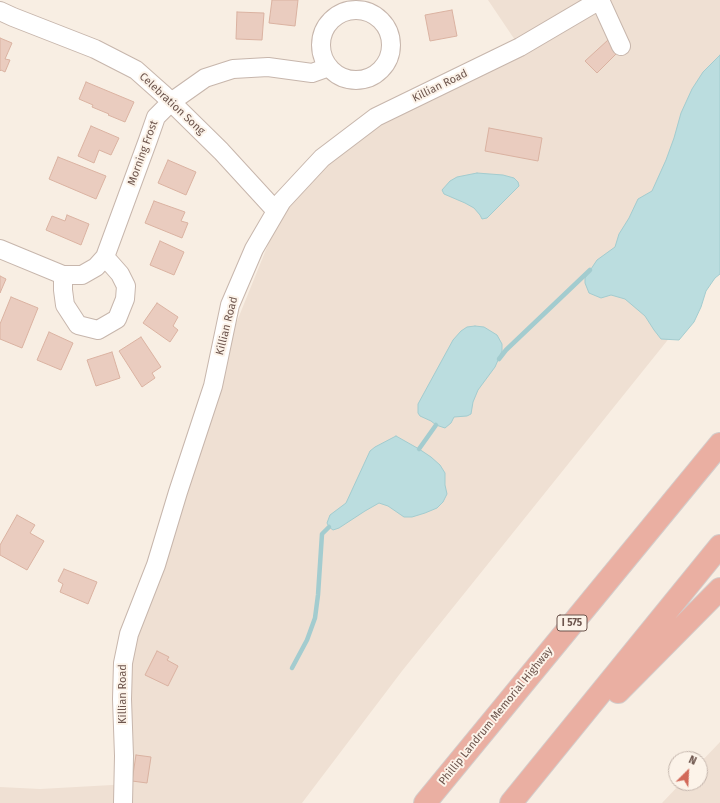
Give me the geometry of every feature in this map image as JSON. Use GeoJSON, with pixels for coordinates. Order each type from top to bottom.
{"type":"FeatureCollection","features":[{"type":"Feature","properties":{"kind":"highway","name":"Phillip Landrum Memorial Highway"},"geometry":{"type":"LineString","coordinates":[[425,803],[720,444]]}},
{"type":"Feature","properties":{"kind":"highway"},"geometry":{"type":"LineString","coordinates":[[511,803],[720,546]]}},
{"type":"Feature","properties":{"kind":"highway"},"geometry":{"type":"LineString","coordinates":[[531,779],[720,589]]}},
{"type":"Feature","properties":{"kind":"street","name":"Killian Road"},"geometry":{"type":"LineString","coordinates":[[123,803],[123,663],[129,634],[156,565],[213,386],[230,305],[254,249],[282,201],[322,158],[376,117],[520,47],[600,0],[621,46]]}},
{"type":"Feature","properties":{"kind":"street","name":"Celebration Song"},"geometry":{"type":"LineString","coordinates":[[0,11],[96,49],[136,70],[221,151],[276,211]]}},
{"type":"Feature","properties":{"kind":"street","name":"Morning Frost"},"geometry":{"type":"LineString","coordinates":[[0,249],[63,275],[82,275],[96,267],[105,257],[156,118],[171,102],[205,78],[233,69],[268,67],[312,73],[329,67]]}},
{"type":"Feature","properties":{"kind":"street"},"geometry":{"type":"LineString","coordinates":[[63,275],[65,305],[78,325],[98,330],[117,319],[125,299],[126,286],[120,274],[105,257]]}},
{"type":"Feature","properties":{"kind":"shaded area"},"geometry":{"type":"Polygon","coordinates":[[[488,0],[720,0],[720,270],[695,306],[402,671],[302,803],[0,803],[0,787],[40,789],[130,784],[125,658],[152,570],[192,480],[229,341],[282,210],[358,130],[519,46],[488,0]]]}},
{"type":"Feature","properties":{"kind":"shaded area"},"geometry":{"type":"Polygon","coordinates":[[[720,742],[720,803],[662,803],[673,791],[708,791],[708,755],[720,742]]]}},
{"type":"Feature","properties":{"kind":"water"},"geometry":{"type":"Polygon","coordinates":[[[720,55],[720,274],[715,278],[706,291],[694,322],[679,340],[661,339],[645,316],[625,299],[611,295],[601,298],[589,293],[585,283],[585,278],[597,260],[615,247],[619,234],[638,199],[652,191],[666,160],[681,113],[692,89],[703,72],[720,55]]]}},
{"type":"Feature","properties":{"kind":"water"},"geometry":{"type":"Polygon","coordinates":[[[477,173],[503,175],[514,178],[518,182],[519,186],[487,218],[482,219],[474,208],[444,194],[442,190],[450,181],[457,177],[477,173]]]}},
{"type":"Feature","properties":{"kind":"water"},"geometry":{"type":"Polygon","coordinates":[[[467,327],[484,327],[497,335],[502,344],[502,351],[495,367],[478,390],[473,402],[471,414],[467,416],[454,417],[451,423],[445,428],[436,425],[420,416],[418,413],[418,404],[453,340],[467,327]]]}},
{"type":"Feature","properties":{"kind":"water"},"geometry":{"type":"Polygon","coordinates":[[[396,436],[419,449],[440,465],[445,473],[447,494],[443,502],[437,508],[412,517],[404,517],[388,506],[379,503],[339,528],[333,530],[327,523],[330,515],[346,503],[370,451],[396,436]]]}},
{"type":"Feature","properties":{"kind":"building"},"geometry":{"type":"Polygon","coordinates":[[[272,0],[298,0],[295,26],[269,23],[272,0]]]}},
{"type":"Feature","properties":{"kind":"building"},"geometry":{"type":"Polygon","coordinates":[[[452,10],[457,36],[430,41],[425,15],[452,10]]]}},
{"type":"Feature","properties":{"kind":"building"},"geometry":{"type":"Polygon","coordinates":[[[237,12],[264,13],[262,40],[236,39],[237,12]]]}},
{"type":"Feature","properties":{"kind":"building"},"geometry":{"type":"Polygon","coordinates":[[[0,38],[12,43],[5,59],[10,60],[5,72],[0,71],[0,38]]]}},
{"type":"Feature","properties":{"kind":"building"},"geometry":{"type":"Polygon","coordinates":[[[608,40],[619,51],[597,73],[585,61],[608,40]]]}},
{"type":"Feature","properties":{"kind":"building"},"geometry":{"type":"Polygon","coordinates":[[[86,82],[134,102],[125,122],[92,107],[93,105],[79,99],[86,82]]]}},
{"type":"Feature","properties":{"kind":"building"},"geometry":{"type":"Polygon","coordinates":[[[91,126],[119,138],[111,155],[99,150],[94,163],[78,156],[91,126]]]}},
{"type":"Feature","properties":{"kind":"building"},"geometry":{"type":"Polygon","coordinates":[[[489,128],[542,138],[538,161],[485,151],[489,128]]]}},
{"type":"Feature","properties":{"kind":"building"},"geometry":{"type":"Polygon","coordinates":[[[58,157],[106,176],[96,199],[49,179],[58,157]]]}},
{"type":"Feature","properties":{"kind":"building"},"geometry":{"type":"Polygon","coordinates":[[[168,160],[196,172],[186,195],[158,183],[168,160]]]}},
{"type":"Feature","properties":{"kind":"building"},"geometry":{"type":"Polygon","coordinates":[[[154,201],[185,212],[181,221],[188,223],[182,238],[145,223],[154,201]]]}},
{"type":"Feature","properties":{"kind":"building"},"geometry":{"type":"Polygon","coordinates":[[[67,215],[89,224],[81,245],[46,230],[52,216],[65,221],[67,215]]]}},
{"type":"Feature","properties":{"kind":"building"},"geometry":{"type":"Polygon","coordinates":[[[160,241],[184,252],[174,275],[150,265],[160,241]]]}},
{"type":"Feature","properties":{"kind":"building"},"geometry":{"type":"Polygon","coordinates":[[[0,276],[6,279],[0,293],[0,276]]]}},
{"type":"Feature","properties":{"kind":"building"},"geometry":{"type":"Polygon","coordinates":[[[11,297],[38,308],[22,348],[0,339],[0,324],[11,297]]]}},
{"type":"Feature","properties":{"kind":"building"},"geometry":{"type":"Polygon","coordinates":[[[157,303],[178,317],[173,326],[178,330],[170,342],[143,323],[157,303]]]}},
{"type":"Feature","properties":{"kind":"building"},"geometry":{"type":"Polygon","coordinates":[[[49,332],[73,343],[61,370],[37,360],[49,332]]]}},
{"type":"Feature","properties":{"kind":"building"},"geometry":{"type":"Polygon","coordinates":[[[141,337],[161,367],[152,373],[155,378],[142,387],[119,351],[141,337]]]}},
{"type":"Feature","properties":{"kind":"building"},"geometry":{"type":"Polygon","coordinates":[[[112,352],[120,378],[96,386],[87,360],[112,352]]]}},
{"type":"Feature","properties":{"kind":"building"},"geometry":{"type":"Polygon","coordinates":[[[17,515],[35,525],[30,533],[44,541],[27,570],[0,555],[0,545],[17,515]]]}},
{"type":"Feature","properties":{"kind":"building"},"geometry":{"type":"Polygon","coordinates":[[[64,569],[97,582],[88,604],[60,592],[63,584],[58,581],[64,569]]]}},
{"type":"Feature","properties":{"kind":"building"},"geometry":{"type":"Polygon","coordinates":[[[157,651],[169,657],[167,660],[178,666],[168,686],[145,675],[157,651]]]}},
{"type":"Feature","properties":{"kind":"building"},"geometry":{"type":"Polygon","coordinates":[[[136,755],[151,757],[147,783],[132,781],[136,755]]]}},
{"type":"Feature","properties":{"kind":"waterway"},"geometry":{"type":"LineString","coordinates":[[499,359],[506,350],[590,270]]}},
{"type":"Feature","properties":{"kind":"waterway"},"geometry":{"type":"LineString","coordinates":[[419,449],[436,425]]}},
{"type":"Feature","properties":{"kind":"waterway"},"geometry":{"type":"LineString","coordinates":[[292,668],[307,640],[315,618],[322,534],[329,527]]}}]}
